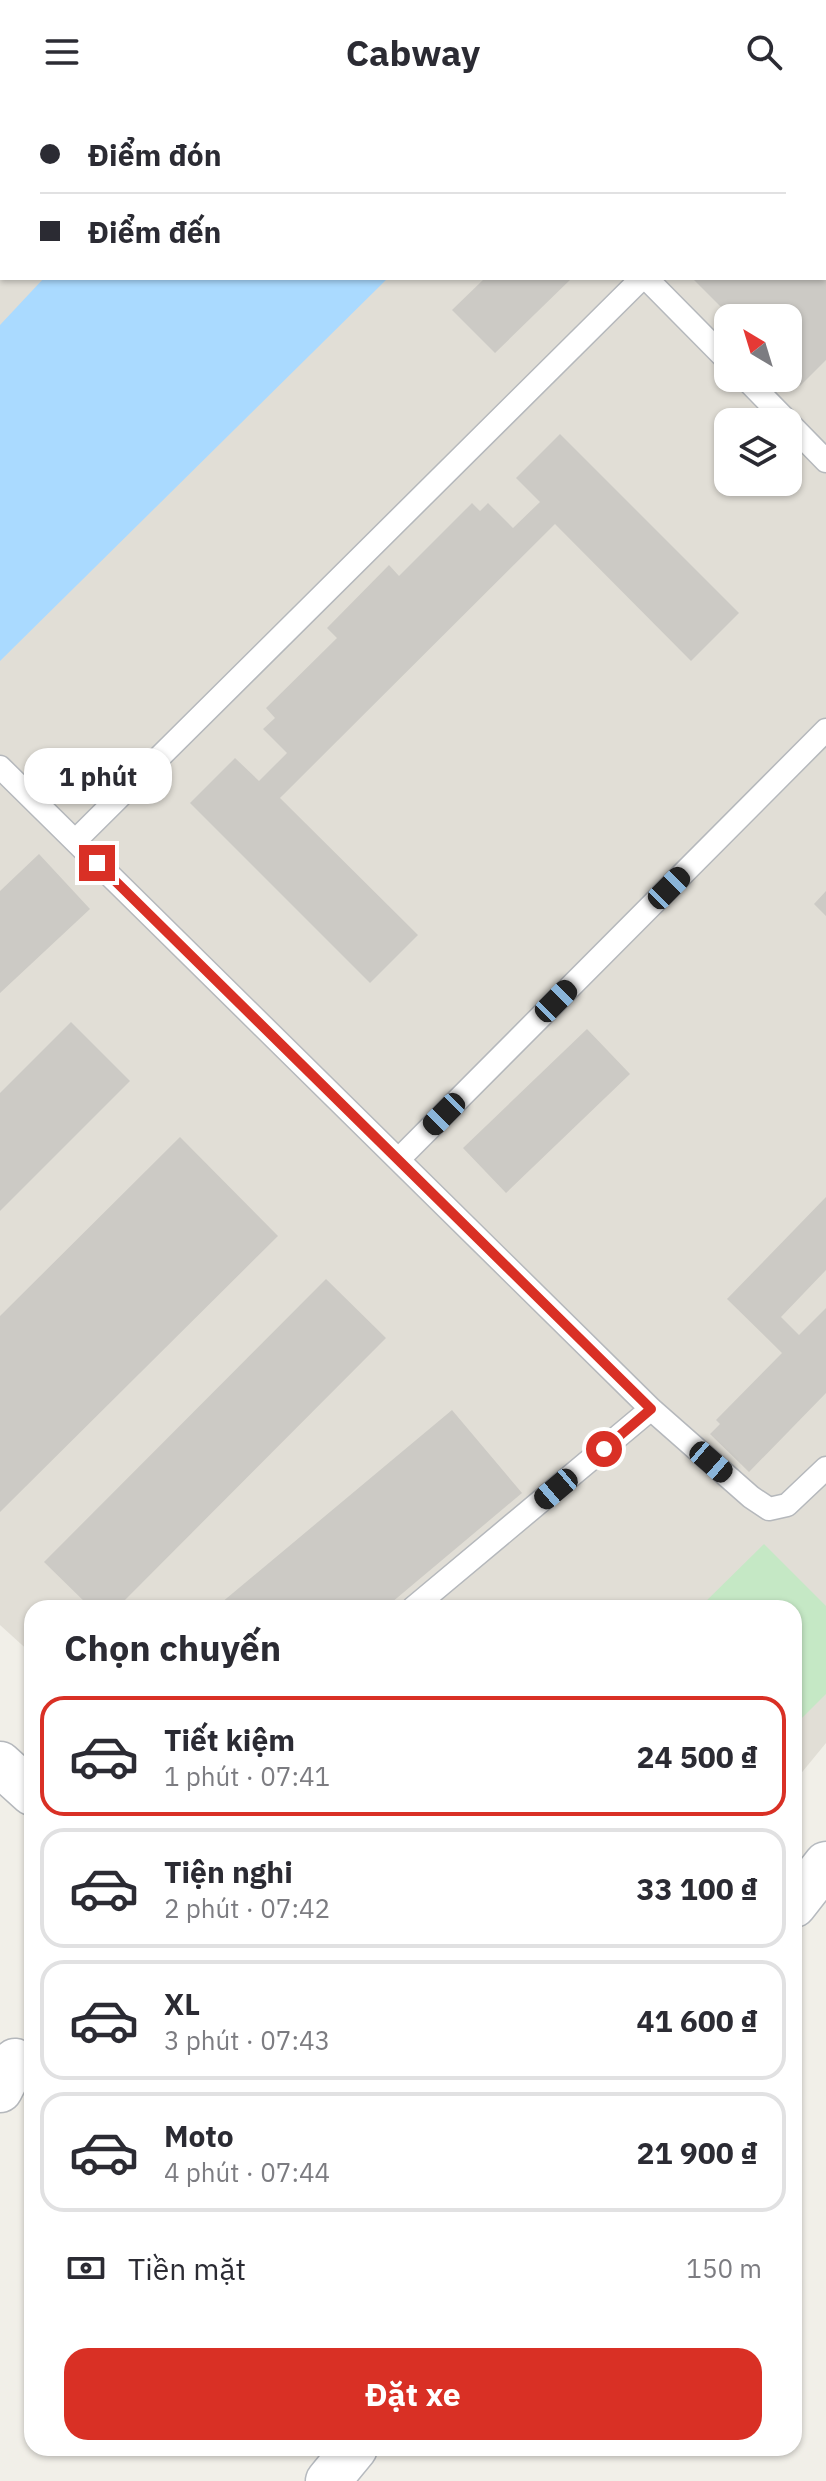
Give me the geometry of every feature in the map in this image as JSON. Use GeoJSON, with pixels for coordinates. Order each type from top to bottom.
{"type":"FeatureCollection","features":[{"type":"Feature","properties":{"kind":"street"},"geometry":{"type":"LineString","coordinates":[[0,1764],[24,1786]]}},
{"type":"Feature","properties":{"kind":"street"},"geometry":{"type":"LineString","coordinates":[[802,1895],[826,1864]]}},
{"type":"Feature","properties":{"kind":"street"},"geometry":{"type":"LineString","coordinates":[[328,2481],[348,2456]]}},
{"type":"Feature","properties":{"kind":"lane"},"geometry":{"type":"LineString","coordinates":[[75,841],[642,280]]}},
{"type":"Feature","properties":{"kind":"lane"},"geometry":{"type":"LineString","coordinates":[[646,280],[714,347]]}},
{"type":"Feature","properties":{"kind":"lane"},"geometry":{"type":"LineString","coordinates":[[759,392],[826,461]]}},
{"type":"Feature","properties":{"kind":"lane"},"geometry":{"type":"LineString","coordinates":[[399,1159],[826,730]]}},
{"type":"Feature","properties":{"kind":"lane"},"geometry":{"type":"LineString","coordinates":[[0,767],[651,1409],[751,1497],[769,1509],[787,1505],[826,1468]]}},
{"type":"Feature","properties":{"kind":"lane"},"geometry":{"type":"LineString","coordinates":[[423,1600],[651,1409]]}},
{"type":"Feature","properties":{"kind":"shaded area"},"geometry":{"type":"Polygon","coordinates":[[[0,280],[826,280],[826,1743],[802,1772],[802,1600],[24,1600],[24,1647],[0,1625],[0,280]]]}},
{"type":"Feature","properties":{"kind":"green space"},"geometry":{"type":"Polygon","coordinates":[[[764,1544],[826,1606],[826,1694],[802,1718],[802,1600],[707,1600],[764,1544]]]}},
{"type":"Feature","properties":{"kind":"water"},"geometry":{"type":"Polygon","coordinates":[[[42,280],[386,280],[0,661],[0,325],[42,280]]]}},
{"type":"Feature","properties":{"kind":"building"},"geometry":{"type":"Polygon","coordinates":[[[483,280],[570,280],[495,353],[452,310],[483,280]]]}},
{"type":"Feature","properties":{"kind":"building"},"geometry":{"type":"Polygon","coordinates":[[[694,280],[826,280],[826,360],[802,384],[802,304],[718,304],[694,280]]]}},
{"type":"Feature","properties":{"kind":"building"},"geometry":{"type":"Polygon","coordinates":[[[560,434],[739,613],[691,661],[555,524],[280,798],[418,935],[370,983],[190,803],[235,758],[259,781],[287,753],[263,729],[275,718],[266,708],[337,638],[327,628],[389,565],[399,576],[472,503],[480,511],[488,503],[513,528],[540,502],[516,478],[560,434]]]}},
{"type":"Feature","properties":{"kind":"building"},"geometry":{"type":"Polygon","coordinates":[[[39,854],[90,909],[0,993],[0,891],[39,854]]]}},
{"type":"Feature","properties":{"kind":"building"},"geometry":{"type":"Polygon","coordinates":[[[826,891],[826,916],[814,904],[826,891]]]}},
{"type":"Feature","properties":{"kind":"building"},"geometry":{"type":"Polygon","coordinates":[[[71,1022],[130,1081],[0,1211],[0,1093],[71,1022]]]}},
{"type":"Feature","properties":{"kind":"building"},"geometry":{"type":"Polygon","coordinates":[[[587,1029],[630,1074],[506,1193],[463,1148],[587,1029]]]}},
{"type":"Feature","properties":{"kind":"building"},"geometry":{"type":"Polygon","coordinates":[[[180,1137],[278,1236],[0,1512],[0,1316],[180,1137]]]}},
{"type":"Feature","properties":{"kind":"building"},"geometry":{"type":"Polygon","coordinates":[[[826,1197],[826,1270],[781,1317],[799,1335],[826,1308],[826,1393],[749,1472],[710,1434],[720,1424],[716,1420],[782,1353],[727,1299],[826,1197]]]}},
{"type":"Feature","properties":{"kind":"building"},"geometry":{"type":"Polygon","coordinates":[[[326,1279],[386,1338],[125,1600],[83,1600],[44,1562],[326,1279]]]}},
{"type":"Feature","properties":{"kind":"building"},"geometry":{"type":"Polygon","coordinates":[[[452,1410],[522,1493],[395,1600],[225,1600],[452,1410]]]}},
{"type":"Feature","properties":{"kind":"route"},"geometry":{"type":"LineString","coordinates":[[97,863],[651,1409],[604,1449]]}}]}
